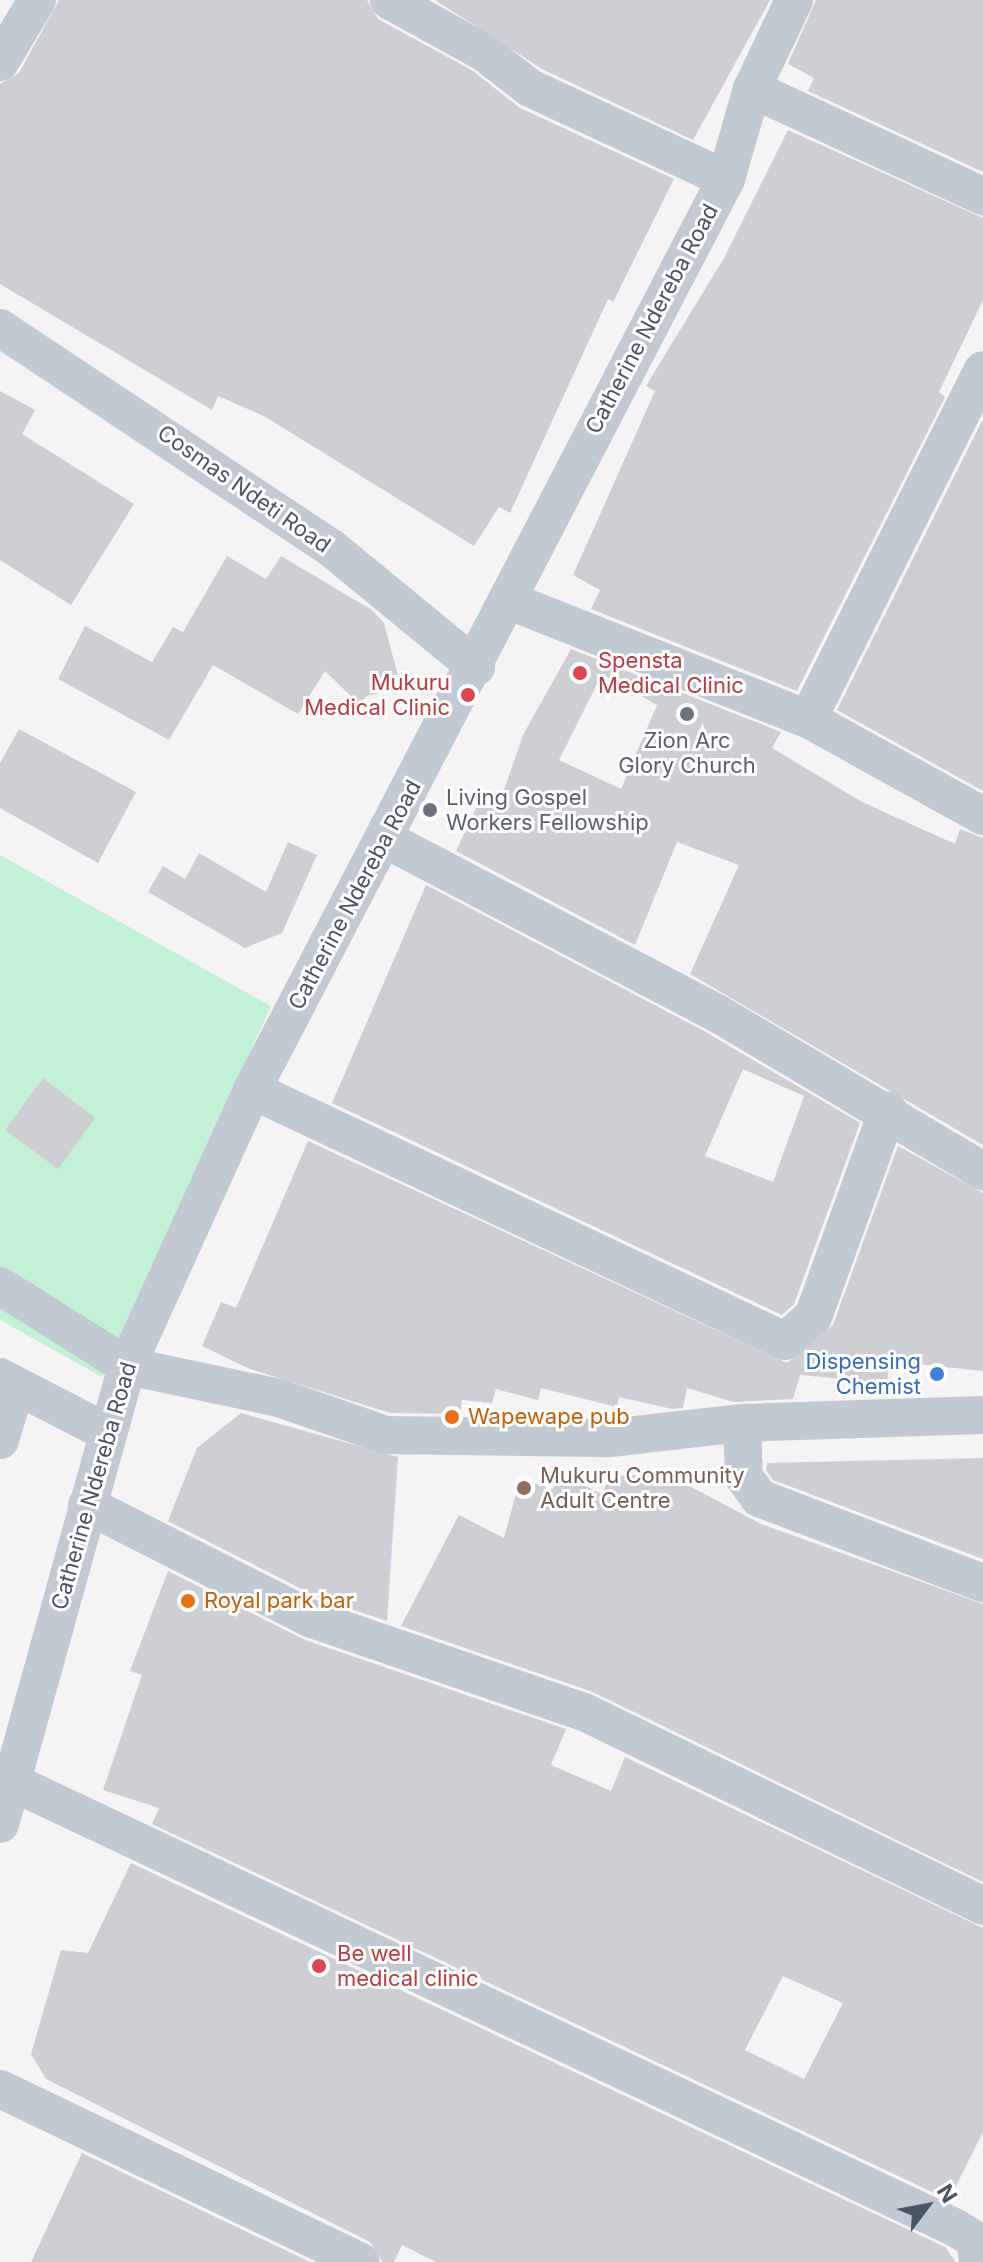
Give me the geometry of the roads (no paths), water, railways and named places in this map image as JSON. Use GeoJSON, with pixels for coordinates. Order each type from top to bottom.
{"type":"FeatureCollection","features":[{"type":"Feature","properties":{"kind":"street"},"geometry":{"type":"LineString","coordinates":[[0,62],[37,0]]}},
{"type":"Feature","properties":{"kind":"street"},"geometry":{"type":"LineString","coordinates":[[389,0],[485,53],[530,88],[726,179]]}},
{"type":"Feature","properties":{"kind":"street","name":"Catherine Ndereba Road"},"geometry":{"type":"LineString","coordinates":[[0,1824],[127,1366],[252,1090],[476,667],[507,600],[726,179],[752,89],[794,0]]}},
{"type":"Feature","properties":{"kind":"street"},"geometry":{"type":"LineString","coordinates":[[752,89],[983,196]]}},
{"type":"Feature","properties":{"kind":"street","name":"Cosmas Ndeti Road"},"geometry":{"type":"LineString","coordinates":[[0,328],[330,547],[476,667]]}},
{"type":"Feature","properties":{"kind":"street"},"geometry":{"type":"LineString","coordinates":[[808,719],[983,370]]}},
{"type":"Feature","properties":{"kind":"street"},"geometry":{"type":"LineString","coordinates":[[507,600],[808,719],[983,816]]}},
{"type":"Feature","properties":{"kind":"street"},"geometry":{"type":"LineString","coordinates":[[385,839],[888,1110],[983,1171]]}},
{"type":"Feature","properties":{"kind":"street"},"geometry":{"type":"LineString","coordinates":[[252,1090],[785,1341],[813,1317],[888,1110]]}},
{"type":"Feature","properties":{"kind":"street"},"geometry":{"type":"LineString","coordinates":[[0,1286],[127,1366],[279,1398],[386,1435],[452,1441],[610,1438],[742,1423],[983,1415]]}},
{"type":"Feature","properties":{"kind":"street"},"geometry":{"type":"LineString","coordinates":[[0,1440],[8,1382],[108,1433]]}},
{"type":"Feature","properties":{"kind":"street"},"geometry":{"type":"LineString","coordinates":[[742,1423],[744,1477],[759,1498],[983,1583]]}},
{"type":"Feature","properties":{"kind":"street"},"geometry":{"type":"LineString","coordinates":[[87,1505],[312,1619],[584,1712],[983,1906]]}},
{"type":"Feature","properties":{"kind":"street"},"geometry":{"type":"LineString","coordinates":[[12,1782],[979,2243]]}},
{"type":"Feature","properties":{"kind":"street"},"geometry":{"type":"LineString","coordinates":[[0,2089],[361,2262]]}},
{"type":"Feature","properties":{"kind":"place","name":"Spensta Medical Clinic"},"geometry":{"type":"Point","coordinates":[580,673]}},
{"type":"Feature","properties":{"kind":"place","name":"Mukuru Medical Clinic"},"geometry":{"type":"Point","coordinates":[468,695]}},
{"type":"Feature","properties":{"kind":"place","name":"Zion Arc Glory Church"},"geometry":{"type":"Point","coordinates":[687,714]}},
{"type":"Feature","properties":{"kind":"place","name":"Living Gospel Workers Fellowship"},"geometry":{"type":"Point","coordinates":[430,810]}},
{"type":"Feature","properties":{"kind":"place","name":"Dispensing Chemist"},"geometry":{"type":"Point","coordinates":[937,1374]}},
{"type":"Feature","properties":{"kind":"place","name":"Wapewape pub"},"geometry":{"type":"Point","coordinates":[452,1417]}},
{"type":"Feature","properties":{"kind":"place","name":"Mukuru Community Adult Centre"},"geometry":{"type":"Point","coordinates":[524,1488]}},
{"type":"Feature","properties":{"kind":"place","name":"Royal park bar"},"geometry":{"type":"Point","coordinates":[188,1601]}},
{"type":"Feature","properties":{"kind":"place","name":"Be well medical clinic"},"geometry":{"type":"Point","coordinates":[319,1966]}}]}
